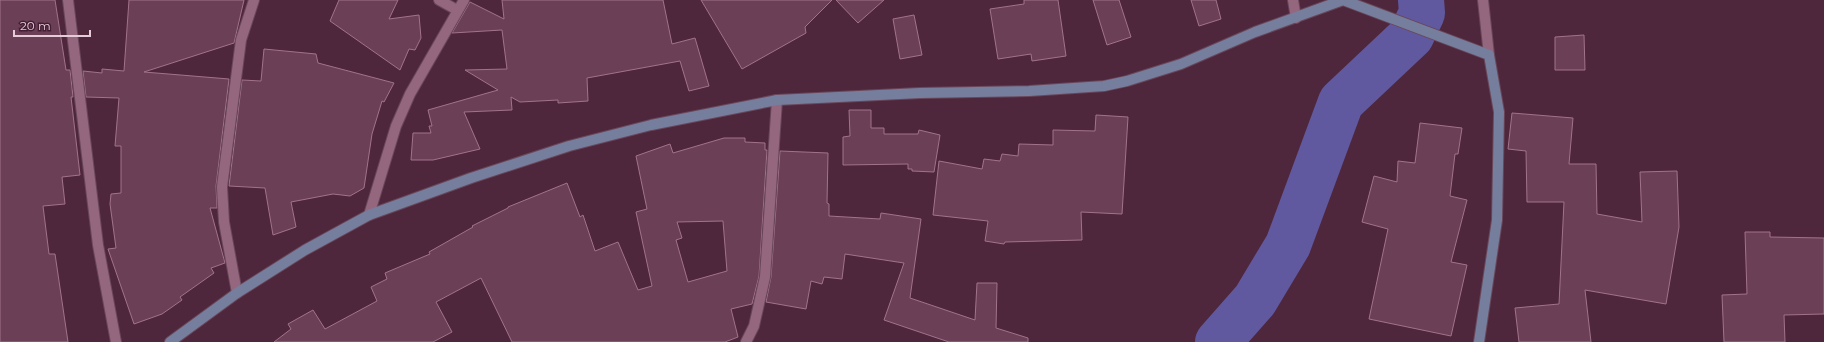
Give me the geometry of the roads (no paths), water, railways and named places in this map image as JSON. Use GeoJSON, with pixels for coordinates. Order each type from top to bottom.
{"type":"FeatureCollection","features":[{"type":"Feature","properties":{"kind":"street"},"geometry":{"type":"LineString","coordinates":[[68,0],[98,245],[116,342]]}},
{"type":"Feature","properties":{"kind":"street"},"geometry":{"type":"LineString","coordinates":[[237,293],[224,222],[222,188],[241,40],[254,0]]}},
{"type":"Feature","properties":{"kind":"street"},"geometry":{"type":"LineString","coordinates":[[439,0],[457,10]]}},
{"type":"Feature","properties":{"kind":"street"},"geometry":{"type":"LineString","coordinates":[[369,215],[396,126],[410,94],[464,0]]}},
{"type":"Feature","properties":{"kind":"street"},"geometry":{"type":"LineString","coordinates":[[1293,0],[1296,18]]}},
{"type":"Feature","properties":{"kind":"street"},"geometry":{"type":"LineString","coordinates":[[170,342],[237,293],[305,250],[369,215],[471,178],[569,146],[651,125],[777,100],[920,93],[1029,91],[1104,86],[1127,81],[1181,64],[1255,32],[1343,0],[1489,55]]}},
{"type":"Feature","properties":{"kind":"street"},"geometry":{"type":"LineString","coordinates":[[1479,342],[1497,220],[1499,112],[1489,55],[1483,0]]}},
{"type":"Feature","properties":{"kind":"street"},"geometry":{"type":"LineString","coordinates":[[746,342],[754,326],[765,277],[777,100]]}},
{"type":"Feature","properties":{"kind":"waterway"},"geometry":{"type":"LineString","coordinates":[[1218,342],[1255,300],[1288,245],[1341,102],[1411,36],[1422,13],[1421,0]]}}]}
